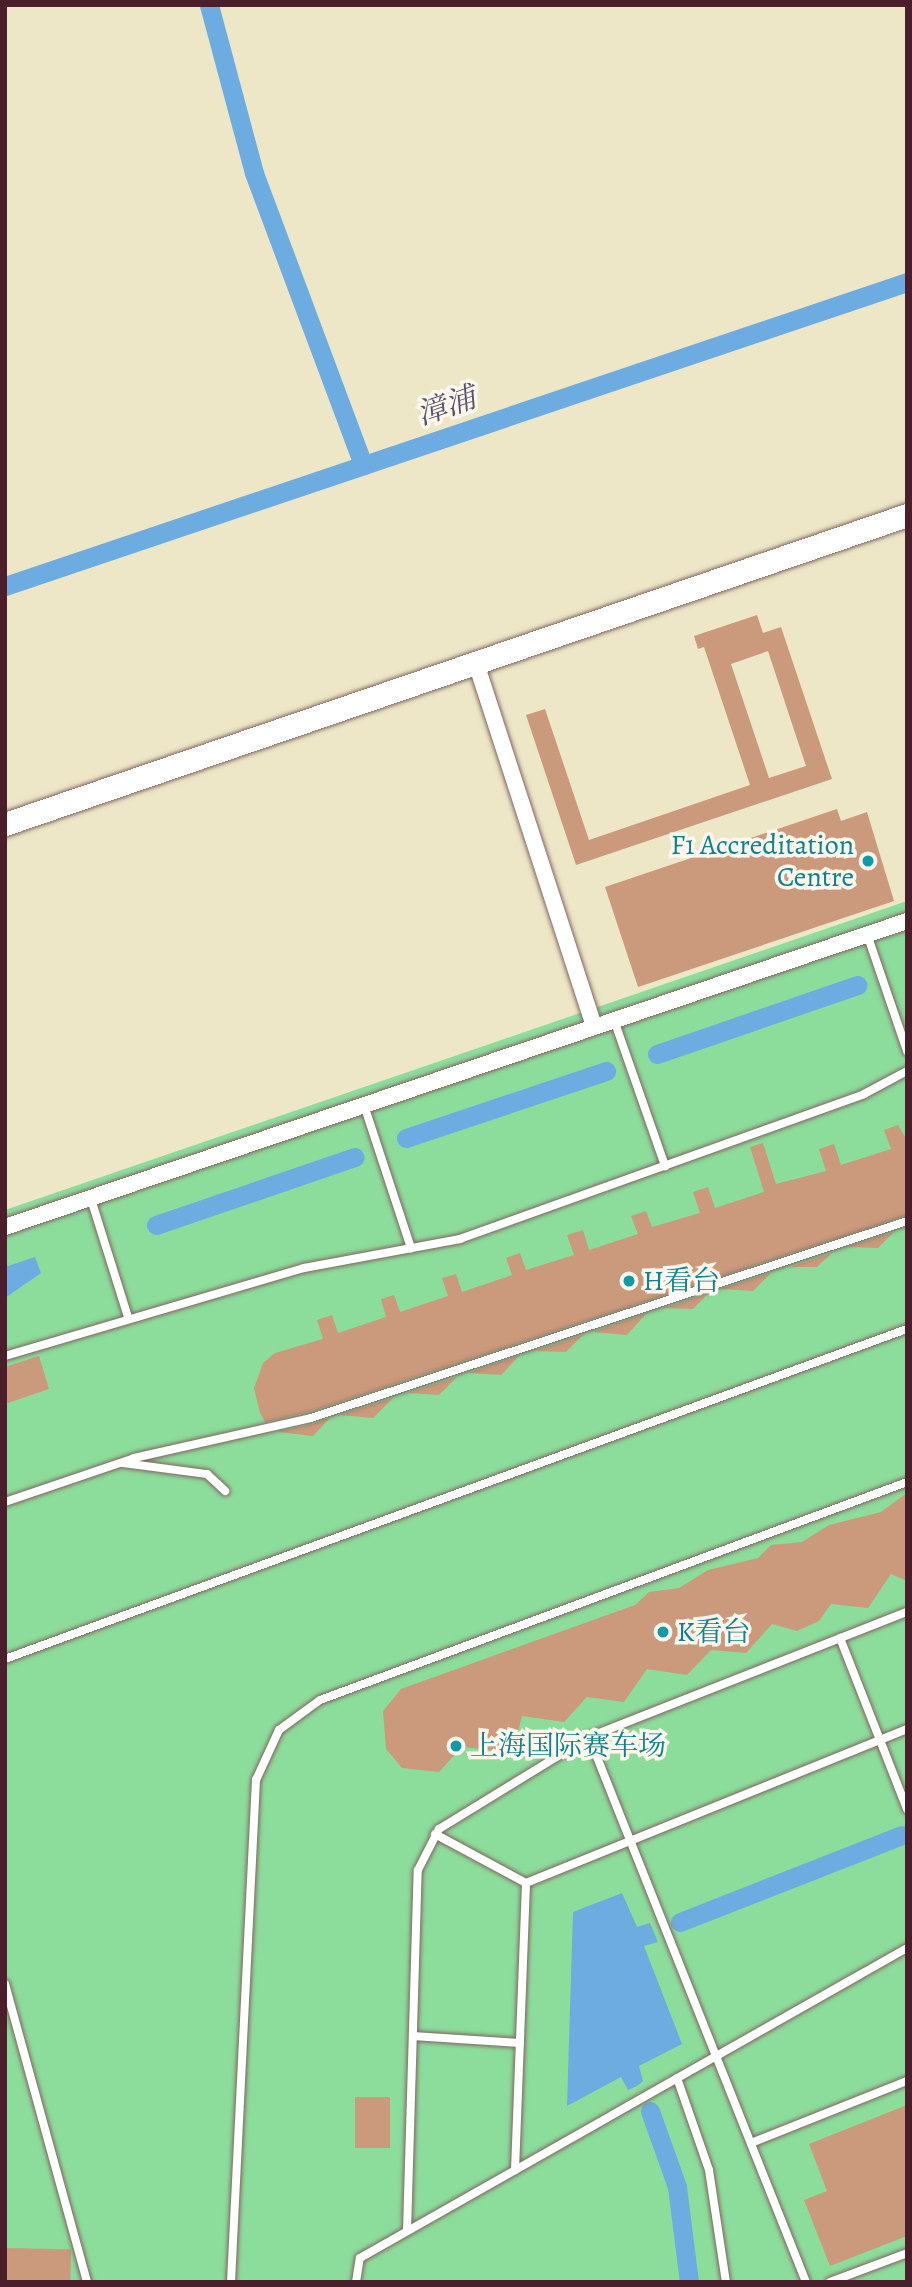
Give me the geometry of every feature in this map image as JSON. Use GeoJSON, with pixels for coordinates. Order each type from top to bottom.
{"type":"FeatureCollection","features":[{"type":"Feature","properties":{"kind":"street"},"geometry":{"type":"LineString","coordinates":[[5,824],[475,660],[907,515]]}},
{"type":"Feature","properties":{"kind":"street"},"geometry":{"type":"LineString","coordinates":[[475,660],[594,1026]]}},
{"type":"Feature","properties":{"kind":"street"},"geometry":{"type":"LineString","coordinates":[[5,1227],[907,920]]}},
{"type":"Feature","properties":{"kind":"lane"},"geometry":{"type":"LineString","coordinates":[[867,934],[907,1051]]}},
{"type":"Feature","properties":{"kind":"lane"},"geometry":{"type":"LineString","coordinates":[[614,1020],[665,1166]]}},
{"type":"Feature","properties":{"kind":"lane"},"geometry":{"type":"LineString","coordinates":[[5,1356],[128,1317],[304,1268],[460,1239],[864,1094],[907,1071]]}},
{"type":"Feature","properties":{"kind":"lane"},"geometry":{"type":"LineString","coordinates":[[364,1105],[411,1248]]}},
{"type":"Feature","properties":{"kind":"lane"},"geometry":{"type":"LineString","coordinates":[[91,1199],[128,1317]]}},
{"type":"Feature","properties":{"kind":"lane"},"geometry":{"type":"LineString","coordinates":[[5,1502],[120,1462],[311,1418],[907,1220]]}},
{"type":"Feature","properties":{"kind":"lane"},"geometry":{"type":"LineString","coordinates":[[5,1659],[907,1329]]}},
{"type":"Feature","properties":{"kind":"lane"},"geometry":{"type":"LineString","coordinates":[[120,1462],[207,1474],[225,1491]]}},
{"type":"Feature","properties":{"kind":"lane"},"geometry":{"type":"LineString","coordinates":[[231,2282],[256,1780],[279,1730],[320,1700],[907,1482]]}},
{"type":"Feature","properties":{"kind":"lane"},"geometry":{"type":"LineString","coordinates":[[407,2231],[418,1871],[435,1835],[450,1818],[589,1737],[907,1612]]}},
{"type":"Feature","properties":{"kind":"lane"},"geometry":{"type":"LineString","coordinates":[[840,1638],[907,1809]]}},
{"type":"Feature","properties":{"kind":"lane"},"geometry":{"type":"LineString","coordinates":[[526,1883],[907,1729]]}},
{"type":"Feature","properties":{"kind":"lane"},"geometry":{"type":"LineString","coordinates":[[589,1737],[806,2282]]}},
{"type":"Feature","properties":{"kind":"lane"},"geometry":{"type":"LineString","coordinates":[[435,1835],[526,1883]]}},
{"type":"Feature","properties":{"kind":"lane"},"geometry":{"type":"LineString","coordinates":[[515,2170],[526,1883]]}},
{"type":"Feature","properties":{"kind":"lane"},"geometry":{"type":"LineString","coordinates":[[356,2282],[360,2258],[907,1948]]}},
{"type":"Feature","properties":{"kind":"lane"},"geometry":{"type":"LineString","coordinates":[[5,1984],[87,2282]]}},
{"type":"Feature","properties":{"kind":"lane"},"geometry":{"type":"LineString","coordinates":[[413,2036],[520,2043]]}},
{"type":"Feature","properties":{"kind":"lane"},"geometry":{"type":"LineString","coordinates":[[677,2078],[709,2170],[726,2282]]}},
{"type":"Feature","properties":{"kind":"lane"},"geometry":{"type":"LineString","coordinates":[[751,2143],[907,2081]]}},
{"type":"Feature","properties":{"kind":"lane"},"geometry":{"type":"LineString","coordinates":[[830,2282],[907,2252]]}},
{"type":"Feature","properties":{"kind":"green space","name":"上海国际赛车场"},"geometry":{"type":"Polygon","coordinates":[[[907,901],[907,2282],[5,2282],[5,1210],[907,901]]]}},
{"type":"Feature","properties":{"kind":"water"},"geometry":{"type":"Polygon","coordinates":[[[35,1257],[41,1273],[5,1298],[5,1267],[35,1257]]]}},
{"type":"Feature","properties":{"kind":"water"},"geometry":{"type":"Polygon","coordinates":[[[622,1893],[637,1927],[650,1923],[658,1942],[644,1946],[682,2044],[639,2066],[643,2081],[637,2086],[628,2090],[621,2077],[567,2106],[573,1912],[622,1893]]]}},
{"type":"Feature","properties":{"kind":"building"},"geometry":{"type":"Polygon","coordinates":[[[757,615],[763,633],[781,627],[832,779],[576,865],[526,715],[545,709],[589,840],[750,785],[704,647],[698,649],[694,636],[757,615]],[[768,651],[731,664],[769,778],[806,766],[768,651]]]}},
{"type":"Feature","properties":{"kind":"building"},"geometry":{"type":"Polygon","coordinates":[[[837,809],[841,821],[867,812],[894,901],[638,987],[605,887],[837,809]]]}},
{"type":"Feature","properties":{"kind":"building","name":"H看台"},"geometry":{"type":"Polygon","coordinates":[[[898,1125],[907,1140],[907,1215],[309,1412],[265,1422],[260,1413],[254,1388],[263,1363],[275,1353],[323,1339],[317,1320],[332,1315],[338,1333],[386,1317],[381,1299],[394,1295],[400,1312],[448,1296],[442,1278],[456,1274],[462,1292],[512,1275],[506,1258],[520,1253],[526,1270],[574,1255],[567,1235],[583,1230],[589,1250],[638,1234],[631,1216],[646,1211],[652,1227],[700,1213],[693,1192],[708,1187],[715,1208],[764,1192],[750,1147],[763,1143],[776,1184],[826,1171],[819,1149],[834,1144],[841,1165],[891,1149],[884,1130],[898,1125]]]}},
{"type":"Feature","properties":{"kind":"building"},"geometry":{"type":"Polygon","coordinates":[[[894,1232],[878,1248],[848,1247],[894,1232]]]}},
{"type":"Feature","properties":{"kind":"building"},"geometry":{"type":"Polygon","coordinates":[[[832,1253],[817,1267],[790,1267],[832,1253]]]}},
{"type":"Feature","properties":{"kind":"building"},"geometry":{"type":"Polygon","coordinates":[[[771,1273],[753,1291],[721,1289],[771,1273]]]}},
{"type":"Feature","properties":{"kind":"building"},"geometry":{"type":"Polygon","coordinates":[[[709,1293],[693,1309],[665,1308],[709,1293]]]}},
{"type":"Feature","properties":{"kind":"building"},"geometry":{"type":"Polygon","coordinates":[[[646,1314],[627,1335],[593,1332],[646,1314]]]}},
{"type":"Feature","properties":{"kind":"building"},"geometry":{"type":"Polygon","coordinates":[[[583,1335],[566,1352],[535,1351],[583,1335]]]}},
{"type":"Feature","properties":{"kind":"building"},"geometry":{"type":"Polygon","coordinates":[[[39,1356],[49,1389],[5,1404],[5,1367],[39,1356]]]}},
{"type":"Feature","properties":{"kind":"building"},"geometry":{"type":"Polygon","coordinates":[[[519,1356],[501,1375],[468,1373],[519,1356]]]}},
{"type":"Feature","properties":{"kind":"building"},"geometry":{"type":"Polygon","coordinates":[[[457,1377],[439,1395],[408,1393],[457,1377]]]}},
{"type":"Feature","properties":{"kind":"building"},"geometry":{"type":"Polygon","coordinates":[[[393,1398],[373,1418],[340,1415],[393,1398]]]}},
{"type":"Feature","properties":{"kind":"building"},"geometry":{"type":"Polygon","coordinates":[[[330,1418],[313,1436],[278,1432],[313,1424],[330,1418]]]}},
{"type":"Feature","properties":{"kind":"building","name":"K看台"},"geometry":{"type":"Polygon","coordinates":[[[907,1493],[907,1581],[891,1574],[868,1608],[831,1604],[819,1621],[797,1631],[772,1624],[746,1653],[711,1650],[687,1675],[647,1669],[624,1702],[587,1697],[564,1722],[522,1716],[518,1732],[499,1751],[462,1747],[439,1772],[402,1768],[386,1749],[383,1711],[401,1689],[635,1605],[649,1592],[679,1588],[708,1570],[758,1558],[771,1545],[802,1542],[829,1525],[881,1512],[907,1493]]]}},
{"type":"Feature","properties":{"kind":"building"},"geometry":{"type":"Polygon","coordinates":[[[355,2097],[390,2097],[390,2148],[355,2148],[355,2097]]]}},
{"type":"Feature","properties":{"kind":"building"},"geometry":{"type":"Polygon","coordinates":[[[907,2105],[907,2236],[830,2266],[804,2200],[827,2191],[809,2144],[907,2105]]]}},
{"type":"Feature","properties":{"kind":"building"},"geometry":{"type":"Polygon","coordinates":[[[5,2248],[71,2249],[70,2282],[5,2282],[5,2248]]]}},
{"type":"Feature","properties":{"kind":"waterway"},"geometry":{"type":"LineString","coordinates":[[209,5],[254,173],[363,465]]}},
{"type":"Feature","properties":{"kind":"waterway","name":"漳浦"},"geometry":{"type":"LineString","coordinates":[[5,586],[907,282]]}},
{"type":"Feature","properties":{"kind":"waterway"},"geometry":{"type":"LineString","coordinates":[[657,1054],[857,985]]}},
{"type":"Feature","properties":{"kind":"waterway"},"geometry":{"type":"LineString","coordinates":[[406,1138],[606,1071]]}},
{"type":"Feature","properties":{"kind":"waterway"},"geometry":{"type":"LineString","coordinates":[[156,1225],[355,1157]]}},
{"type":"Feature","properties":{"kind":"waterway"},"geometry":{"type":"LineString","coordinates":[[680,1922],[902,1835]]}},
{"type":"Feature","properties":{"kind":"waterway"},"geometry":{"type":"LineString","coordinates":[[650,2111],[677,2187],[689,2282]]}},
{"type":"Feature","properties":{"kind":"place","name":"F1 Accreditation Centre"},"geometry":{"type":"Point","coordinates":[868,861]}},
{"type":"Feature","properties":{"kind":"place","name":"H看台"},"geometry":{"type":"Point","coordinates":[629,1281]}},
{"type":"Feature","properties":{"kind":"place","name":"K看台"},"geometry":{"type":"Point","coordinates":[663,1632]}},
{"type":"Feature","properties":{"kind":"place","name":"上海国际赛车场"},"geometry":{"type":"Point","coordinates":[456,1746]}}]}
